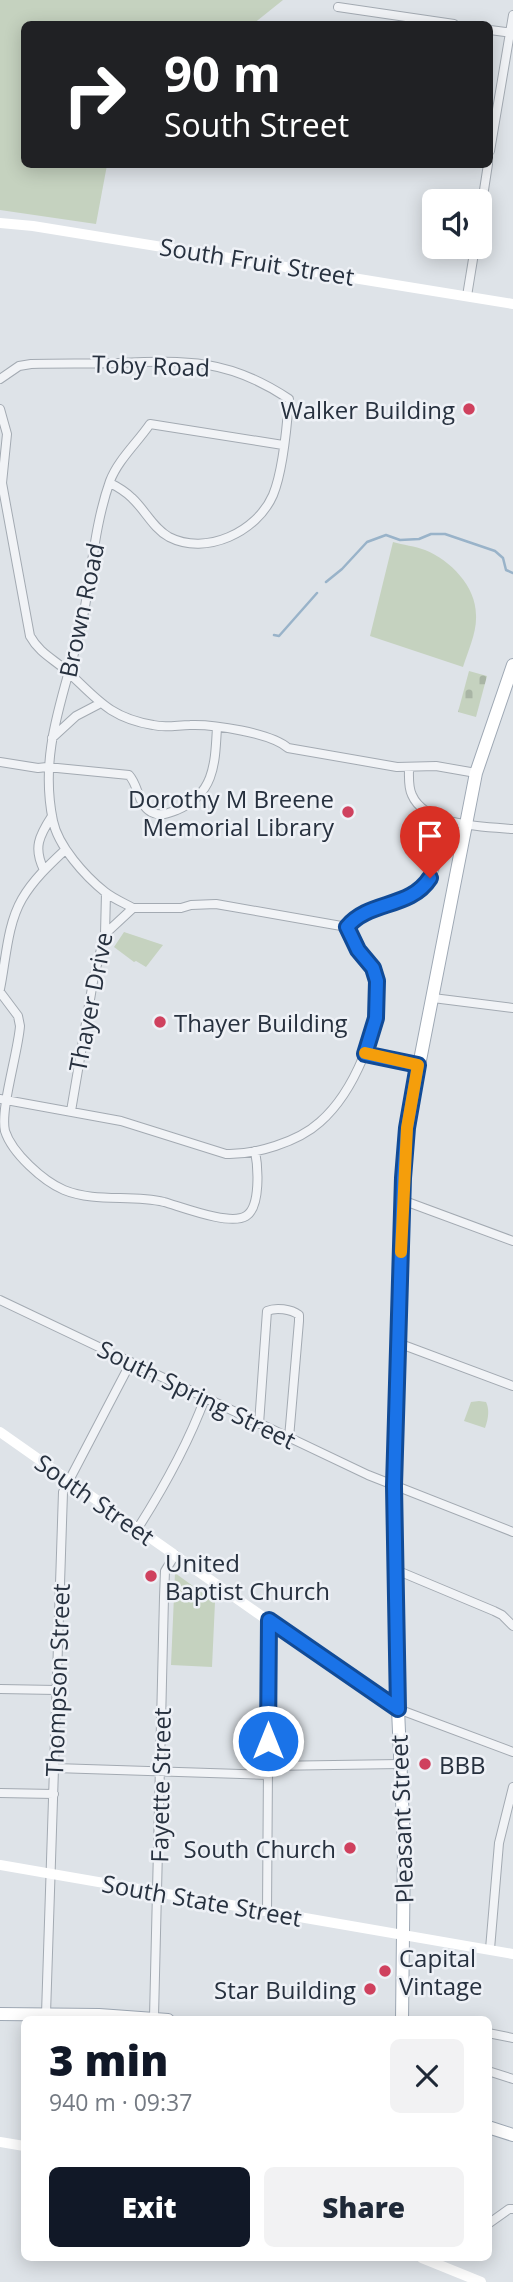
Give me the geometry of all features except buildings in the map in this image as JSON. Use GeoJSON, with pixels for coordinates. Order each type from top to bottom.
{"type":"FeatureCollection","features":[{"type":"Feature","properties":{"kind":"main road","name":"Pleasant Street"},"geometry":{"type":"LineString","coordinates":[[401,2016],[404,1846],[398,1709],[394,1486],[402,1200],[407,1128],[476,773],[513,665]]}},
{"type":"Feature","properties":{"kind":"main road"},"geometry":{"type":"LineString","coordinates":[[0,2014],[118,2016]]}},
{"type":"Feature","properties":{"kind":"main road"},"geometry":{"type":"LineString","coordinates":[[492,2128],[513,2135]]}},
{"type":"Feature","properties":{"kind":"street"},"geometry":{"type":"LineString","coordinates":[[338,7],[434,21]]}},
{"type":"Feature","properties":{"kind":"street"},"geometry":{"type":"LineString","coordinates":[[493,134],[513,15]]}},
{"type":"Feature","properties":{"kind":"street"},"geometry":{"type":"LineString","coordinates":[[493,30],[512,33]]}},
{"type":"Feature","properties":{"kind":"street"},"geometry":{"type":"LineString","coordinates":[[484,189],[487,168]]}},
{"type":"Feature","properties":{"kind":"street","name":"South Fruit Street"},"geometry":{"type":"LineString","coordinates":[[0,223],[513,304]]}},
{"type":"Feature","properties":{"kind":"street"},"geometry":{"type":"LineString","coordinates":[[467,296],[473,259]]}},
{"type":"Feature","properties":{"kind":"street","name":"Toby Road"},"geometry":{"type":"LineString","coordinates":[[0,379],[19,366],[31,364],[167,360],[215,365],[256,379],[289,399],[276,485],[263,512],[231,536],[212,543],[182,542],[163,533],[133,499],[110,483]]}},
{"type":"Feature","properties":{"kind":"street"},"geometry":{"type":"LineString","coordinates":[[0,409],[7,434],[2,483],[30,636],[41,652],[68,672],[99,704],[153,726],[193,724],[217,727],[274,740],[288,748],[409,768],[436,766],[476,773]]}},
{"type":"Feature","properties":{"kind":"street","name":"Brown Road"},"geometry":{"type":"LineString","coordinates":[[133,908],[106,893],[65,850],[52,816],[47,767],[110,483],[121,461],[150,424],[283,445]]}},
{"type":"Feature","properties":{"kind":"street"},"geometry":{"type":"LineString","coordinates":[[52,738],[76,716],[99,704]]}},
{"type":"Feature","properties":{"kind":"street"},"geometry":{"type":"LineString","coordinates":[[0,762],[38,768],[129,775],[136,783],[141,802],[148,810],[156,815],[166,814],[184,807],[201,796],[207,788],[216,750],[217,727]]}},
{"type":"Feature","properties":{"kind":"street"},"geometry":{"type":"LineString","coordinates":[[409,768],[412,797],[425,811],[445,820],[513,829]]}},
{"type":"Feature","properties":{"kind":"street"},"geometry":{"type":"LineString","coordinates":[[44,870],[37,856],[40,834],[52,816]]}},
{"type":"Feature","properties":{"kind":"street"},"geometry":{"type":"LineString","coordinates":[[347,927],[356,917],[415,895],[424,887],[430,878],[440,848],[445,820]]}},
{"type":"Feature","properties":{"kind":"street"},"geometry":{"type":"LineString","coordinates":[[65,850],[44,870],[20,902],[13,920],[0,991],[18,1016],[20,1026],[3,1099],[3,1125],[12,1144],[38,1174],[64,1190],[83,1196],[143,1198],[201,1213],[240,1219],[249,1215],[254,1206],[258,1167],[255,1151]]}},
{"type":"Feature","properties":{"kind":"street","name":"Thayer Drive"},"geometry":{"type":"LineString","coordinates":[[71,1111],[94,976],[106,934],[106,893]]}},
{"type":"Feature","properties":{"kind":"street"},"geometry":{"type":"LineString","coordinates":[[106,934],[133,908],[181,908],[216,904],[347,927]]}},
{"type":"Feature","properties":{"kind":"street"},"geometry":{"type":"LineString","coordinates":[[3,1099],[134,1125],[206,1150],[226,1154],[238,1155],[291,1140],[320,1123],[341,1097],[365,1054],[376,1018],[377,981],[373,968],[358,950],[347,927]]}},
{"type":"Feature","properties":{"kind":"street"},"geometry":{"type":"LineString","coordinates":[[433,998],[513,1008]]}},
{"type":"Feature","properties":{"kind":"street"},"geometry":{"type":"LineString","coordinates":[[365,1054],[418,1065]]}},
{"type":"Feature","properties":{"kind":"street"},"geometry":{"type":"LineString","coordinates":[[0,1088],[3,1099]]}},
{"type":"Feature","properties":{"kind":"street"},"geometry":{"type":"LineString","coordinates":[[402,1200],[513,1241]]}},
{"type":"Feature","properties":{"kind":"street","name":"South Spring Street"},"geometry":{"type":"LineString","coordinates":[[0,1300],[394,1486],[513,1532]]}},
{"type":"Feature","properties":{"kind":"street"},"geometry":{"type":"LineString","coordinates":[[259,1424],[267,1311],[283,1310],[299,1315],[289,1438]]}},
{"type":"Feature","properties":{"kind":"street"},"geometry":{"type":"LineString","coordinates":[[398,1343],[513,1386]]}},
{"type":"Feature","properties":{"kind":"street","name":"Thompson Street"},"geometry":{"type":"LineString","coordinates":[[46,2014],[63,1492],[131,1362]]}},
{"type":"Feature","properties":{"kind":"street"},"geometry":{"type":"LineString","coordinates":[[138,1528],[167,1481],[205,1398]]}},
{"type":"Feature","properties":{"kind":"street","name":"South Street"},"geometry":{"type":"LineString","coordinates":[[0,1432],[398,1709]]}},
{"type":"Feature","properties":{"kind":"street","name":"Fayette Street"},"geometry":{"type":"LineString","coordinates":[[154,2016],[166,1571],[176,1555]]}},
{"type":"Feature","properties":{"kind":"street"},"geometry":{"type":"LineString","coordinates":[[396,1570],[494,1611],[513,1626]]}},
{"type":"Feature","properties":{"kind":"street"},"geometry":{"type":"LineString","coordinates":[[267,1912],[269,1620]]}},
{"type":"Feature","properties":{"kind":"street"},"geometry":{"type":"LineString","coordinates":[[0,1689],[56,1690]]}},
{"type":"Feature","properties":{"kind":"street"},"geometry":{"type":"LineString","coordinates":[[398,1709],[513,1752]]}},
{"type":"Feature","properties":{"kind":"street"},"geometry":{"type":"LineString","coordinates":[[55,1768],[161,1772],[400,1764]]}},
{"type":"Feature","properties":{"kind":"street"},"geometry":{"type":"LineString","coordinates":[[490,1950],[499,1843],[513,1787]]}},
{"type":"Feature","properties":{"kind":"street"},"geometry":{"type":"LineString","coordinates":[[0,1793],[54,1794]]}},
{"type":"Feature","properties":{"kind":"street","name":"South State Street"},"geometry":{"type":"LineString","coordinates":[[0,1865],[513,1954]]}},
{"type":"Feature","properties":{"kind":"street"},"geometry":{"type":"LineString","coordinates":[[492,2035],[513,2038]]}},
{"type":"Feature","properties":{"kind":"street"},"geometry":{"type":"LineString","coordinates":[[492,2072],[513,2079]]}},
{"type":"Feature","properties":{"kind":"street"},"geometry":{"type":"LineString","coordinates":[[0,2142],[21,2146]]}},
{"type":"Feature","properties":{"kind":"street"},"geometry":{"type":"LineString","coordinates":[[492,2221],[513,2209]]}},
{"type":"Feature","properties":{"kind":"street"},"geometry":{"type":"LineString","coordinates":[[434,2261],[481,2282]]}},
{"type":"Feature","properties":{"kind":"green space"},"geometry":{"type":"Polygon","coordinates":[[[0,0],[283,0],[257,21],[21,21],[21,168],[106,168],[96,224],[0,210],[0,0]]]}},
{"type":"Feature","properties":{"kind":"green space"},"geometry":{"type":"Polygon","coordinates":[[[393,542],[421,549],[444,560],[460,575],[472,594],[476,621],[463,667],[370,636],[393,542]]]}},
{"type":"Feature","properties":{"kind":"green space"},"geometry":{"type":"Polygon","coordinates":[[[469,671],[487,676],[476,717],[458,712],[469,671]]]}},
{"type":"Feature","properties":{"kind":"green space"},"geometry":{"type":"Polygon","coordinates":[[[124,932],[163,945],[146,967],[134,962],[114,947],[124,932]]]}},
{"type":"Feature","properties":{"kind":"green space"},"geometry":{"type":"Polygon","coordinates":[[[471,1402],[486,1402],[488,1408],[485,1428],[464,1421],[471,1402]]]}},
{"type":"Feature","properties":{"kind":"green space"},"geometry":{"type":"Polygon","coordinates":[[[175,1573],[215,1602],[212,1667],[171,1665],[175,1573]]]}},
{"type":"Feature","properties":{"kind":"waterway"},"geometry":{"type":"LineString","coordinates":[[326,582],[367,542],[386,535],[400,540],[445,534],[495,551],[503,558],[506,570],[513,573]]}},
{"type":"Feature","properties":{"kind":"waterway"},"geometry":{"type":"LineString","coordinates":[[274,635],[279,636],[317,593]]}},
{"type":"Feature","properties":{"kind":"slow traffic"},"geometry":{"type":"LineString","coordinates":[[365,1053],[418,1065],[407,1128],[401,1252]]}},
{"type":"Feature","properties":{"kind":"place","name":"Walker Building"},"geometry":{"type":"Point","coordinates":[469,409]}},
{"type":"Feature","properties":{"kind":"place","name":"Dorothy M Breene Memorial Library"},"geometry":{"type":"Point","coordinates":[348,812]}},
{"type":"Feature","properties":{"kind":"place","name":"Thayer Building"},"geometry":{"type":"Point","coordinates":[160,1022]}},
{"type":"Feature","properties":{"kind":"place","name":"United Baptist Church"},"geometry":{"type":"Point","coordinates":[151,1576]}},
{"type":"Feature","properties":{"kind":"place","name":"BBB"},"geometry":{"type":"Point","coordinates":[425,1764]}},
{"type":"Feature","properties":{"kind":"place","name":"South Church"},"geometry":{"type":"Point","coordinates":[350,1848]}},
{"type":"Feature","properties":{"kind":"place","name":"Capital Vintage"},"geometry":{"type":"Point","coordinates":[385,1971]}},
{"type":"Feature","properties":{"kind":"place","name":"Star Building"},"geometry":{"type":"Point","coordinates":[370,1989]}},
{"type":"Feature","properties":{"kind":"route"},"geometry":{"type":"LineString","coordinates":[[268,1741],[269,1620],[398,1709],[394,1486],[403,1178],[407,1128],[418,1065],[365,1054],[376,1018],[377,981],[373,968],[358,950],[347,927],[356,917],[415,895],[430,878]]}}]}
